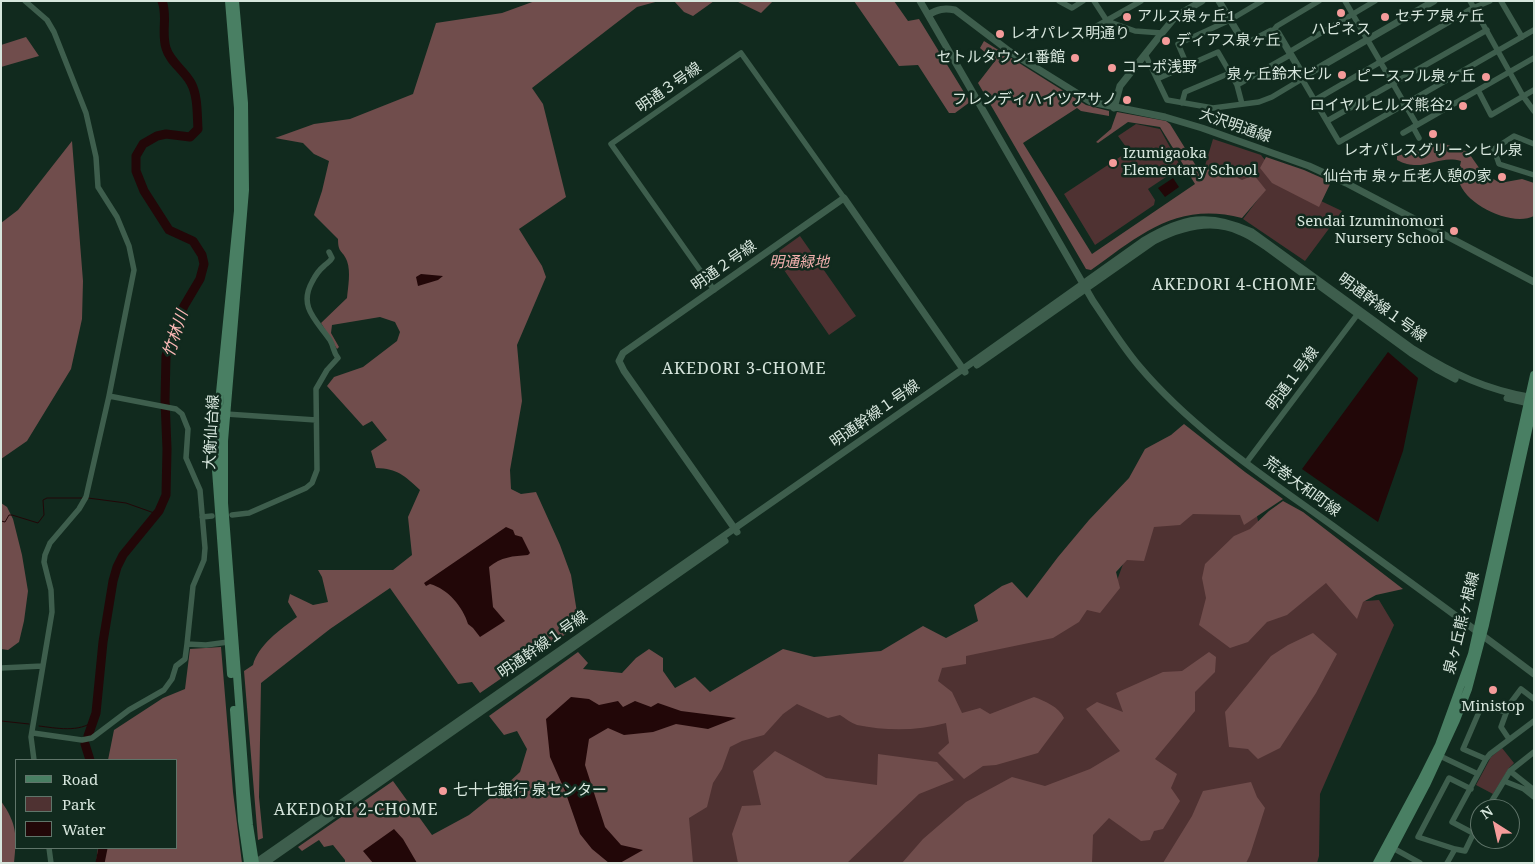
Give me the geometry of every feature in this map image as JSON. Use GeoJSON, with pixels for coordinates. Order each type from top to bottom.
{"type":"FeatureCollection","features":[{"type":"Feature","properties":{"kind":"main road","name":"大衡仙台線"},"geometry":{"type":"LineString","coordinates":[[229,1],[238,108],[238,211],[219,404],[216,470],[242,821],[248,863]]}},
{"type":"Feature","properties":{"kind":"main road","name":"大衡仙台線"},"geometry":{"type":"LineString","coordinates":[[235,1],[244,103],[245,190],[224,440],[224,503],[246,802],[255,863]]}},
{"type":"Feature","properties":{"kind":"main road","name":"泉ヶ丘熊ヶ根線"},"geometry":{"type":"LineString","coordinates":[[1377,863],[1390,846],[1440,756],[1468,689],[1531,401],[1534,375]]}},
{"type":"Feature","properties":{"kind":"main road","name":"泉ヶ丘熊ヶ根線"},"geometry":{"type":"LineString","coordinates":[[1385,863],[1390,846],[1442,736],[1480,633]]}},
{"type":"Feature","properties":{"kind":"street"},"geometry":{"type":"LineString","coordinates":[[25,1],[47,20],[54,32],[86,113],[96,157],[98,187],[117,217],[129,246],[134,270],[109,396],[86,497],[79,509],[50,543],[45,555],[44,562],[51,590],[52,607],[31,743],[34,759]]}},
{"type":"Feature","properties":{"kind":"street","name":"荒巻大和町線"},"geometry":{"type":"LineString","coordinates":[[920,1],[1085,286],[1138,365],[1187,416],[1246,463],[1534,674]]}},
{"type":"Feature","properties":{"kind":"street"},"geometry":{"type":"LineString","coordinates":[[1059,1],[1072,8],[1083,1]]}},
{"type":"Feature","properties":{"kind":"street"},"geometry":{"type":"LineString","coordinates":[[1094,1],[1107,21],[1135,31],[1162,33]]}},
{"type":"Feature","properties":{"kind":"street"},"geometry":{"type":"LineString","coordinates":[[1088,31],[1141,1]]}},
{"type":"Feature","properties":{"kind":"street"},"geometry":{"type":"LineString","coordinates":[[1114,108],[1120,86],[1144,54],[1176,16],[1202,1]]}},
{"type":"Feature","properties":{"kind":"street"},"geometry":{"type":"LineString","coordinates":[[1219,1],[1244,43],[1248,44],[1267,32],[1273,31],[1278,34],[1339,142],[1534,30]]}},
{"type":"Feature","properties":{"kind":"street"},"geometry":{"type":"LineString","coordinates":[[1187,65],[1178,44],[1230,20],[1262,1]]}},
{"type":"Feature","properties":{"kind":"street"},"geometry":{"type":"LineString","coordinates":[[1273,31],[1276,26],[1320,1]]}},
{"type":"Feature","properties":{"kind":"street"},"geometry":{"type":"LineString","coordinates":[[1346,1],[1405,104],[1419,138]]}},
{"type":"Feature","properties":{"kind":"street"},"geometry":{"type":"LineString","coordinates":[[1237,85],[1376,1]]}},
{"type":"Feature","properties":{"kind":"street"},"geometry":{"type":"LineString","coordinates":[[1144,54],[1167,100],[1213,108],[1259,102],[1272,97],[1303,76],[1434,1]]}},
{"type":"Feature","properties":{"kind":"street"},"geometry":{"type":"LineString","coordinates":[[1470,1],[1523,96],[1534,111]]}},
{"type":"Feature","properties":{"kind":"street"},"geometry":{"type":"LineString","coordinates":[[1315,100],[1473,8],[1490,1]]}},
{"type":"Feature","properties":{"kind":"street"},"geometry":{"type":"LineString","coordinates":[[1501,1],[1522,37]]}},
{"type":"Feature","properties":{"kind":"street","name":"大沢明通線"},"geometry":{"type":"LineString","coordinates":[[928,14],[945,8],[955,10],[1009,51],[1091,102],[1165,117],[1202,128],[1309,166],[1346,183],[1534,282]]}},
{"type":"Feature","properties":{"kind":"street"},"geometry":{"type":"LineString","coordinates":[[1327,121],[1487,30]]}},
{"type":"Feature","properties":{"kind":"street","name":"明通３号線"},"geometry":{"type":"LineString","coordinates":[[714,290],[611,144],[684,92],[741,52],[844,198]]}},
{"type":"Feature","properties":{"kind":"street"},"geometry":{"type":"LineString","coordinates":[[1157,79],[1218,52],[1237,85],[1242,104]]}},
{"type":"Feature","properties":{"kind":"street"},"geometry":{"type":"LineString","coordinates":[[1403,133],[1534,58]]}},
{"type":"Feature","properties":{"kind":"street"},"geometry":{"type":"LineString","coordinates":[[1182,103],[1185,92],[1230,73]]}},
{"type":"Feature","properties":{"kind":"street"},"geometry":{"type":"LineString","coordinates":[[1478,90],[1491,115],[1534,90]]}},
{"type":"Feature","properties":{"kind":"street"},"geometry":{"type":"LineString","coordinates":[[1534,144],[1514,136],[1494,149],[1499,164],[1534,175]]}},
{"type":"Feature","properties":{"kind":"street"},"geometry":{"type":"LineString","coordinates":[[844,198],[964,371]]}},
{"type":"Feature","properties":{"kind":"street","name":"明通２号線"},"geometry":{"type":"LineString","coordinates":[[736,530],[624,371],[619,361],[623,353],[844,198]]}},
{"type":"Feature","properties":{"kind":"street","name":"明通幹線１号線"},"geometry":{"type":"LineString","coordinates":[[255,863],[1085,286],[1170,232],[1204,224],[1231,228],[1242,232],[1359,312],[1411,353],[1438,370],[1461,382],[1495,394],[1531,401]]}},
{"type":"Feature","properties":{"kind":"street"},"geometry":{"type":"LineString","coordinates":[[232,515],[249,512],[306,488],[312,483],[317,470],[316,389],[327,370],[338,358],[332,343],[312,315],[306,302],[308,290],[313,280],[322,268],[331,261],[329,252]]}},
{"type":"Feature","properties":{"kind":"street","name":"明通１号線"},"geometry":{"type":"LineString","coordinates":[[1246,463],[1359,312]]}},
{"type":"Feature","properties":{"kind":"street"},"geometry":{"type":"LineString","coordinates":[[33,733],[82,740],[96,735],[129,710],[166,688],[175,674],[176,666],[185,659],[193,586],[204,560],[205,548],[200,490],[186,458],[188,430],[186,421],[176,409],[170,407],[109,396]]}},
{"type":"Feature","properties":{"kind":"street"},"geometry":{"type":"LineString","coordinates":[[226,414],[316,420]]}},
{"type":"Feature","properties":{"kind":"street"},"geometry":{"type":"LineString","coordinates":[[202,518],[212,516]]}},
{"type":"Feature","properties":{"kind":"street"},"geometry":{"type":"LineString","coordinates":[[265,863],[736,530]]}},
{"type":"Feature","properties":{"kind":"street"},"geometry":{"type":"LineString","coordinates":[[187,644],[206,645],[228,642]]}},
{"type":"Feature","properties":{"kind":"street"},"geometry":{"type":"LineString","coordinates":[[1,668],[44,666]]}},
{"type":"Feature","properties":{"kind":"street"},"geometry":{"type":"LineString","coordinates":[[1509,739],[1501,727],[1506,712],[1521,689],[1534,699]]}},
{"type":"Feature","properties":{"kind":"street"},"geometry":{"type":"LineString","coordinates":[[1486,759],[1463,748],[1482,705],[1506,712]]}},
{"type":"Feature","properties":{"kind":"street"},"geometry":{"type":"LineString","coordinates":[[1470,831],[1452,822],[1486,759],[1533,722]]}},
{"type":"Feature","properties":{"kind":"street"},"geometry":{"type":"LineString","coordinates":[[1493,799],[1510,770],[1534,752]]}},
{"type":"Feature","properties":{"kind":"street"},"geometry":{"type":"LineString","coordinates":[[1440,756],[1478,774]]}},
{"type":"Feature","properties":{"kind":"street"},"geometry":{"type":"LineString","coordinates":[[1510,770],[1532,787]]}},
{"type":"Feature","properties":{"kind":"street"},"geometry":{"type":"LineString","coordinates":[[1470,840],[1465,851],[1418,836],[1449,778],[1471,789]]}},
{"type":"Feature","properties":{"kind":"street"},"geometry":{"type":"LineString","coordinates":[[1504,781],[1524,789],[1534,797]]}},
{"type":"Feature","properties":{"kind":"street"},"geometry":{"type":"LineString","coordinates":[[1390,846],[1408,860],[1420,863]]}},
{"type":"Feature","properties":{"kind":"street"},"geometry":{"type":"LineString","coordinates":[[49,849],[51,863]]}},
{"type":"Feature","properties":{"kind":"street"},"geometry":{"type":"LineString","coordinates":[[1447,863],[1454,849]]}},
{"type":"Feature","properties":{"kind":"green space"},"geometry":{"type":"Polygon","coordinates":[[[1136,124],[1160,129],[1181,167],[1148,189],[1155,200],[1154,205],[1095,245],[1064,194],[1129,151],[1118,136],[1136,124]]]}},
{"type":"Feature","properties":{"kind":"green space"},"geometry":{"type":"Polygon","coordinates":[[[1213,139],[1261,155],[1283,183],[1342,211],[1305,261],[1243,219],[1262,194],[1204,169],[1213,139]]]}},
{"type":"Feature","properties":{"kind":"green space","name":"明通緑地"},"geometry":{"type":"Polygon","coordinates":[[[800,236],[856,316],[829,335],[775,257],[780,253],[779,251],[800,236]]]}},
{"type":"Feature","properties":{"kind":"green space"},"geometry":{"type":"Polygon","coordinates":[[[1190,509],[1256,511],[1260,531],[1354,602],[1379,600],[1394,625],[1320,794],[1319,856],[1317,863],[683,863],[684,816],[722,745],[796,699],[937,666],[1115,586],[1127,553],[1150,523],[1190,509]]]}},
{"type":"Feature","properties":{"kind":"green space"},"geometry":{"type":"Polygon","coordinates":[[[1502,748],[1514,763],[1493,794],[1476,785],[1491,757],[1502,748]]]}},
{"type":"Feature","properties":{"kind":"shaded area"},"geometry":{"type":"Polygon","coordinates":[[[535,1],[659,1],[637,7],[532,88],[543,104],[566,197],[519,229],[542,266],[546,277],[517,345],[522,401],[510,470],[511,489],[521,494],[536,492],[560,545],[571,575],[579,625],[480,693],[472,682],[458,684],[390,588],[330,629],[261,683],[259,797],[263,838],[258,840],[244,671],[253,665],[265,644],[297,617],[288,602],[290,594],[313,605],[328,602],[322,577],[318,570],[393,570],[412,555],[408,517],[420,490],[395,471],[376,468],[371,451],[387,440],[372,421],[363,426],[327,386],[334,377],[363,367],[397,341],[400,332],[395,322],[380,317],[332,325],[331,333],[339,347],[337,349],[321,323],[347,298],[349,270],[340,250],[338,239],[314,215],[329,161],[314,154],[303,143],[275,138],[314,124],[350,119],[413,94],[436,23],[502,13],[535,1]]]}},
{"type":"Feature","properties":{"kind":"shaded area"},"geometry":{"type":"Polygon","coordinates":[[[674,1],[714,1],[693,16],[684,12],[674,1]]]}},
{"type":"Feature","properties":{"kind":"shaded area"},"geometry":{"type":"Polygon","coordinates":[[[736,1],[773,1],[761,13],[736,1]]]}},
{"type":"Feature","properties":{"kind":"shaded area"},"geometry":{"type":"Polygon","coordinates":[[[854,1],[894,1],[908,21],[919,19],[970,102],[955,113],[949,113],[918,65],[899,66],[854,1]]]}},
{"type":"Feature","properties":{"kind":"shaded area"},"geometry":{"type":"Polygon","coordinates":[[[26,37],[39,56],[1,67],[1,45],[26,37]]]}},
{"type":"Feature","properties":{"kind":"shaded area"},"geometry":{"type":"Polygon","coordinates":[[[984,41],[1086,105],[1109,111],[1109,116],[1081,111],[1077,108],[1023,143],[1092,254],[1195,184],[1160,127],[1128,122],[1098,143],[1096,142],[1111,129],[1117,112],[1166,121],[1170,124],[1198,169],[1210,165],[1242,180],[1254,175],[1266,190],[1242,218],[1219,214],[1198,214],[1179,218],[1143,234],[1091,270],[1086,269],[978,83],[995,61],[980,48],[984,41]]]}},
{"type":"Feature","properties":{"kind":"shaded area"},"geometry":{"type":"Polygon","coordinates":[[[72,141],[83,281],[82,319],[71,369],[27,441],[1,459],[1,223],[18,210],[72,141]]]}},
{"type":"Feature","properties":{"kind":"shaded area"},"geometry":{"type":"Polygon","coordinates":[[[1442,143],[1468,152],[1482,172],[1500,183],[1522,179],[1534,183],[1534,216],[1525,219],[1514,219],[1490,212],[1480,206],[1463,190],[1459,181],[1458,174],[1461,161],[1445,160],[1415,165],[1397,160],[1397,156],[1442,143]]]}},
{"type":"Feature","properties":{"kind":"shaded area"},"geometry":{"type":"Polygon","coordinates":[[[1266,157],[1304,170],[1331,182],[1319,207],[1272,183],[1260,168],[1266,157]]]}},
{"type":"Feature","properties":{"kind":"shaded area"},"geometry":{"type":"Polygon","coordinates":[[[1184,424],[1283,499],[1244,525],[1240,515],[1193,514],[1180,525],[1154,527],[1144,561],[1127,560],[1116,572],[1120,588],[1100,613],[1087,610],[1079,622],[1053,638],[966,656],[966,664],[942,668],[938,681],[952,692],[962,713],[980,708],[990,714],[1034,697],[1059,711],[1064,718],[1038,753],[996,765],[983,766],[964,779],[938,753],[949,743],[946,723],[913,729],[868,727],[857,725],[840,715],[828,718],[797,704],[783,714],[764,735],[742,741],[730,747],[722,769],[713,783],[707,807],[689,818],[693,863],[345,863],[345,860],[333,845],[324,847],[319,840],[302,851],[298,847],[393,781],[432,835],[469,815],[520,772],[527,749],[517,731],[504,735],[489,716],[578,652],[588,663],[583,669],[622,673],[636,658],[649,649],[663,658],[663,671],[675,688],[695,677],[710,692],[783,649],[814,657],[881,651],[923,626],[946,638],[978,621],[974,605],[1002,586],[1012,582],[1027,598],[1089,520],[1129,478],[1145,449],[1171,435],[1184,424]]]}},
{"type":"Feature","properties":{"kind":"shaded area"},"geometry":{"type":"Polygon","coordinates":[[[1283,501],[1303,512],[1403,589],[1376,595],[1363,602],[1357,619],[1326,583],[1287,615],[1267,622],[1248,642],[1230,648],[1199,625],[1206,598],[1202,578],[1205,564],[1234,536],[1250,529],[1283,501]]]}},
{"type":"Feature","properties":{"kind":"shaded area"},"geometry":{"type":"Polygon","coordinates":[[[1,503],[7,507],[13,519],[28,591],[19,642],[8,650],[1,649],[1,503]]]}},
{"type":"Feature","properties":{"kind":"shaded area"},"geometry":{"type":"Polygon","coordinates":[[[1313,633],[1337,654],[1316,693],[1280,748],[1258,759],[1248,749],[1229,747],[1225,712],[1271,656],[1313,633]]]}},
{"type":"Feature","properties":{"kind":"shaded area"},"geometry":{"type":"Polygon","coordinates":[[[221,647],[233,792],[242,863],[96,863],[98,849],[178,849],[178,759],[108,759],[114,730],[163,698],[185,689],[190,649],[221,647]]]}},
{"type":"Feature","properties":{"kind":"shaded area"},"geometry":{"type":"Polygon","coordinates":[[[1209,652],[1216,657],[1215,672],[1195,692],[1195,711],[1155,759],[1177,774],[1171,788],[1180,801],[1163,829],[1154,831],[1150,840],[1141,841],[1109,818],[1093,835],[1092,863],[902,863],[923,839],[966,802],[1012,777],[1045,786],[1090,769],[1120,751],[1086,709],[1097,702],[1123,712],[1116,693],[1163,672],[1182,671],[1209,652]]]}},
{"type":"Feature","properties":{"kind":"shaded area"},"geometry":{"type":"Polygon","coordinates":[[[775,751],[826,778],[877,785],[878,754],[937,762],[954,780],[919,794],[847,863],[738,863],[732,834],[742,806],[761,805],[753,771],[775,751]]]}},
{"type":"Feature","properties":{"kind":"shaded area"},"geometry":{"type":"Polygon","coordinates":[[[1251,782],[1257,797],[1265,808],[1246,863],[1163,863],[1192,816],[1203,791],[1251,782]]]}},
{"type":"Feature","properties":{"kind":"shaded area"},"geometry":{"type":"Polygon","coordinates":[[[1,801],[10,816],[15,830],[14,863],[1,863],[1,801]]]}},
{"type":"Feature","properties":{"kind":"water"},"geometry":{"type":"Polygon","coordinates":[[[1173,178],[1179,187],[1165,197],[1158,188],[1173,178]]]}},
{"type":"Feature","properties":{"kind":"water"},"geometry":{"type":"Polygon","coordinates":[[[421,274],[443,276],[438,280],[418,286],[416,277],[421,274]]]}},
{"type":"Feature","properties":{"kind":"water"},"geometry":{"type":"Polygon","coordinates":[[[1388,352],[1418,378],[1403,451],[1378,522],[1302,469],[1388,352]]]}},
{"type":"Feature","properties":{"kind":"water"},"geometry":{"type":"Polygon","coordinates":[[[506,527],[513,530],[515,535],[522,537],[530,553],[528,555],[503,559],[489,567],[493,607],[505,621],[480,637],[468,624],[459,605],[449,594],[437,586],[430,584],[426,586],[424,583],[506,527]]]}},
{"type":"Feature","properties":{"kind":"water"},"geometry":{"type":"Polygon","coordinates":[[[571,697],[589,699],[599,705],[618,701],[623,707],[635,701],[651,707],[658,703],[681,711],[736,718],[708,729],[676,724],[653,732],[624,735],[608,728],[589,739],[585,765],[605,827],[621,845],[643,850],[620,863],[609,863],[592,849],[580,834],[565,791],[550,757],[546,719],[571,697]]]}},
{"type":"Feature","properties":{"kind":"water"},"geometry":{"type":"Polygon","coordinates":[[[394,829],[403,839],[417,863],[373,863],[363,851],[394,829]]]}},
{"type":"Feature","properties":{"kind":"waterway","name":"竹林川"},"geometry":{"type":"LineString","coordinates":[[88,736],[96,713],[103,642],[117,567],[123,555],[159,511],[166,495],[166,356],[175,325],[200,279],[204,264],[202,255],[193,241],[169,230],[144,191],[136,171],[136,156],[143,144],[157,136],[166,134],[190,137],[198,129],[197,105],[193,88],[166,48],[162,1]]}},
{"type":"Feature","properties":{"kind":"waterway"},"geometry":{"type":"LineString","coordinates":[[1,521],[5,522],[9,515],[12,515],[38,523],[44,515],[43,500],[47,498],[84,498]]}},
{"type":"Feature","properties":{"kind":"waterway"},"geometry":{"type":"LineString","coordinates":[[88,498],[126,503],[157,514]]}},
{"type":"Feature","properties":{"kind":"waterway"},"geometry":{"type":"LineString","coordinates":[[1,721],[29,724]]}},
{"type":"Feature","properties":{"kind":"waterway"},"geometry":{"type":"LineString","coordinates":[[39,726],[74,728],[88,725],[94,721]]}},
{"type":"Feature","properties":{"kind":"waterway","name":"竹林川"},"geometry":{"type":"LineString","coordinates":[[85,744],[90,759]]}},
{"type":"Feature","properties":{"kind":"waterway","name":"竹林川"},"geometry":{"type":"LineString","coordinates":[[100,863],[103,849]]}},
{"type":"Feature","properties":{"kind":"place","name":"ハピネス"},"geometry":{"type":"Point","coordinates":[1341,13]}},
{"type":"Feature","properties":{"kind":"place","name":"アルス泉ヶ丘1"},"geometry":{"type":"Point","coordinates":[1127,17]}},
{"type":"Feature","properties":{"kind":"place","name":"セチア泉ヶ丘"},"geometry":{"type":"Point","coordinates":[1385,17]}},
{"type":"Feature","properties":{"kind":"place","name":"レオパレス明通り"},"geometry":{"type":"Point","coordinates":[1000,34]}},
{"type":"Feature","properties":{"kind":"place","name":"ディアス泉ヶ丘"},"geometry":{"type":"Point","coordinates":[1166,41]}},
{"type":"Feature","properties":{"kind":"place","name":"セトルタウン1番館"},"geometry":{"type":"Point","coordinates":[1075,58]}},
{"type":"Feature","properties":{"kind":"place","name":"コーポ浅野"},"geometry":{"type":"Point","coordinates":[1112,68]}},
{"type":"Feature","properties":{"kind":"place","name":"泉ヶ丘鈴木ビル"},"geometry":{"type":"Point","coordinates":[1342,75]}},
{"type":"Feature","properties":{"kind":"place","name":"ピースフル泉ヶ丘"},"geometry":{"type":"Point","coordinates":[1486,77]}},
{"type":"Feature","properties":{"kind":"place","name":"フレンディハイツアサノ"},"geometry":{"type":"Point","coordinates":[1127,100]}},
{"type":"Feature","properties":{"kind":"place","name":"ロイヤルヒルズ熊谷2"},"geometry":{"type":"Point","coordinates":[1463,106]}},
{"type":"Feature","properties":{"kind":"place","name":"レオパレスグリーンヒル泉"},"geometry":{"type":"Point","coordinates":[1433,134]}},
{"type":"Feature","properties":{"kind":"place","name":"Izumigaoka Elementary School"},"geometry":{"type":"Point","coordinates":[1113,163]}},
{"type":"Feature","properties":{"kind":"place","name":"仙台市 泉ヶ丘老人憩の家"},"geometry":{"type":"Point","coordinates":[1502,177]}},
{"type":"Feature","properties":{"kind":"place","name":"Sendai Izuminomori Nursery School"},"geometry":{"type":"Point","coordinates":[1454,231]}},
{"type":"Feature","properties":{"kind":"place","name":"Ministop"},"geometry":{"type":"Point","coordinates":[1493,690]}},
{"type":"Feature","properties":{"kind":"place","name":"七十七銀行 泉センター"},"geometry":{"type":"Point","coordinates":[443,791]}},
{"type":"Feature","properties":{"kind":"district","name":"AKEDORI 4-CHOME"},"geometry":{"type":"Point","coordinates":[1234,285]}},
{"type":"Feature","properties":{"kind":"district","name":"AKEDORI 3-CHOME"},"geometry":{"type":"Point","coordinates":[744,369]}},
{"type":"Feature","properties":{"kind":"district","name":"AKEDORI 2-CHOME"},"geometry":{"type":"Point","coordinates":[356,810]}}]}
